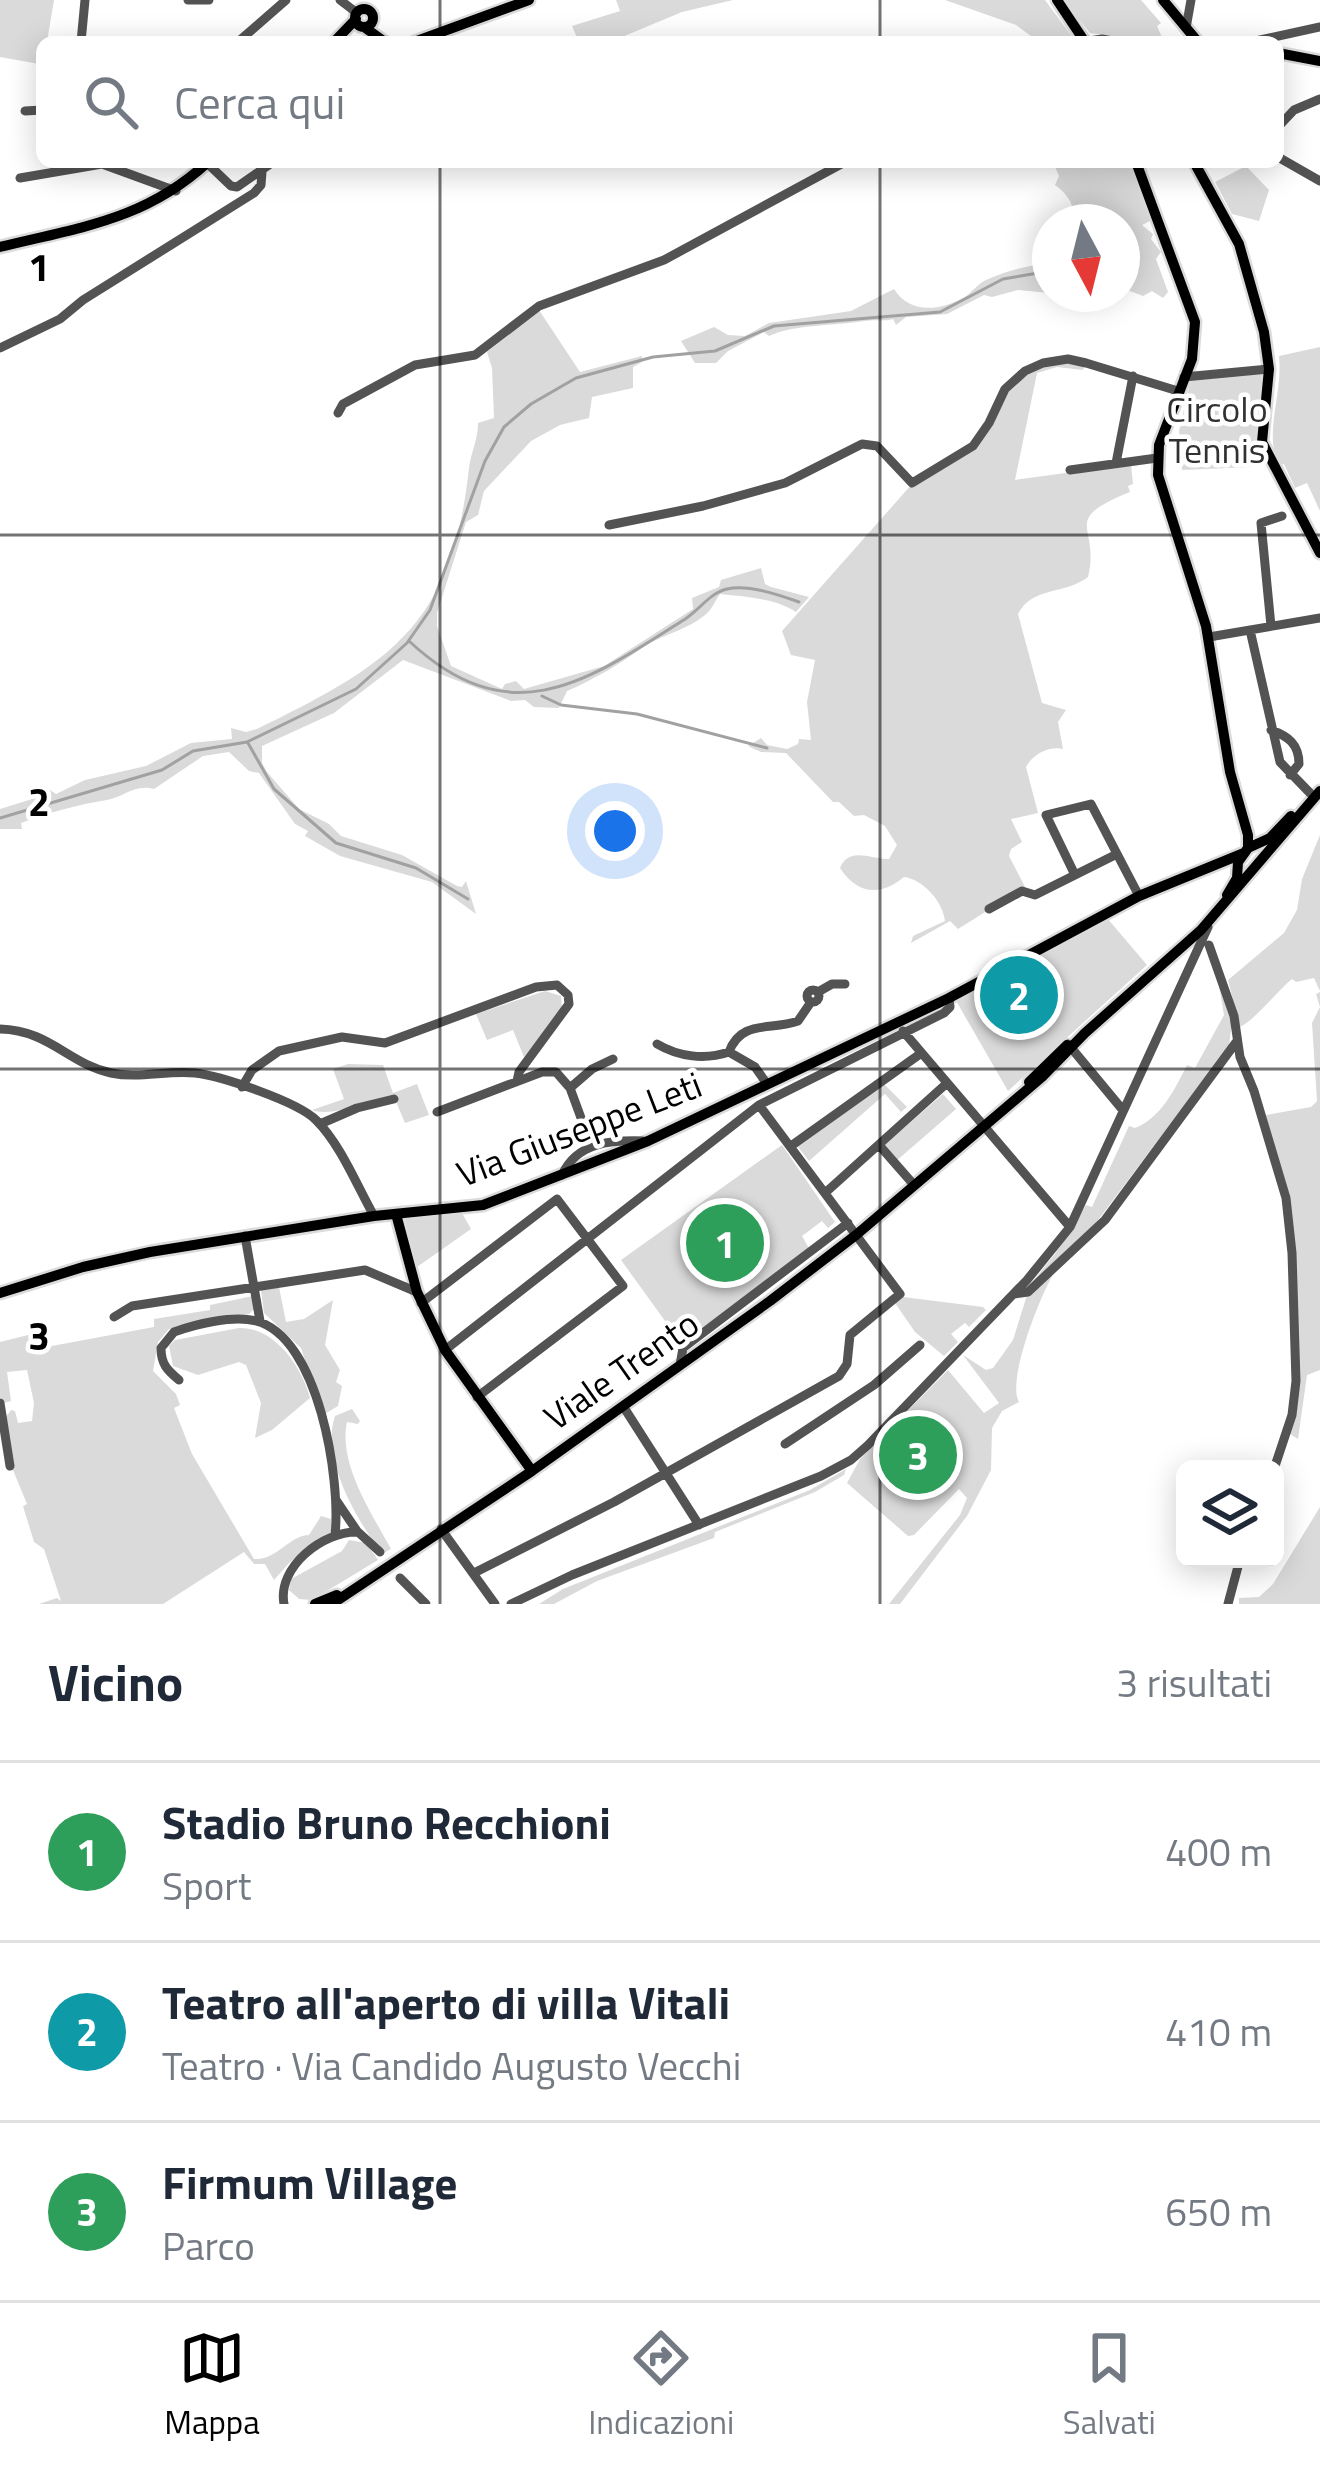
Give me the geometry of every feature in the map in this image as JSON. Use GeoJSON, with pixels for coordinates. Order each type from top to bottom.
{"type":"FeatureCollection","features":[{"type":"Feature","properties":{"kind":"main road"},"geometry":{"type":"LineString","coordinates":[[448,36],[529,0]]}},
{"type":"Feature","properties":{"kind":"main road"},"geometry":{"type":"LineString","coordinates":[[1057,0],[1080,36]]}},
{"type":"Feature","properties":{"kind":"main road"},"geometry":{"type":"LineString","coordinates":[[1162,0],[1191,36]]}},
{"type":"Feature","properties":{"kind":"main road"},"geometry":{"type":"LineString","coordinates":[[341,36],[368,24]]}},
{"type":"Feature","properties":{"kind":"main road"},"geometry":{"type":"LineString","coordinates":[[1284,54],[1320,62]]}},
{"type":"Feature","properties":{"kind":"main road"},"geometry":{"type":"LineString","coordinates":[[0,247],[139,211],[176,190],[201,168]]}},
{"type":"Feature","properties":{"kind":"main road"},"geometry":{"type":"LineString","coordinates":[[1138,168],[1190,300],[1195,338],[1157,458],[1162,491],[1209,637],[1230,772],[1250,849],[1265,858]]}},
{"type":"Feature","properties":{"kind":"main road"},"geometry":{"type":"LineString","coordinates":[[1197,168],[1248,268],[1269,369],[1262,442],[1320,553]]}},
{"type":"Feature","properties":{"kind":"main road","name":"Viale Trento"},"geometry":{"type":"LineString","coordinates":[[1239,879],[1265,858],[1320,782]]}},
{"type":"Feature","properties":{"kind":"main road","name":"Viale Trento"},"geometry":{"type":"LineString","coordinates":[[332,1604],[532,1471],[856,1235],[1024,1090],[1036,1072],[1200,941],[1239,879],[1250,849],[1315,792]]}},
{"type":"Feature","properties":{"kind":"main road"},"geometry":{"type":"LineString","coordinates":[[1245,822],[1268,833],[1281,826]]}},
{"type":"Feature","properties":{"kind":"main road","name":"Via Giuseppe Leti"},"geometry":{"type":"LineString","coordinates":[[0,1293],[99,1263],[245,1236],[483,1204],[649,1141],[949,998],[1139,896],[1250,849]]}},
{"type":"Feature","properties":{"kind":"main road"},"geometry":{"type":"LineString","coordinates":[[1218,864],[1239,879]]}},
{"type":"Feature","properties":{"kind":"main road"},"geometry":{"type":"LineString","coordinates":[[396,1214],[419,1298],[445,1350],[532,1471]]}},
{"type":"Feature","properties":{"kind":"main road","name":"Viale Trento"},"geometry":{"type":"LineString","coordinates":[[315,1604],[351,1588]]}},
{"type":"Feature","properties":{"kind":"street"},"geometry":{"type":"LineString","coordinates":[[82,36],[85,0]]}},
{"type":"Feature","properties":{"kind":"street"},"geometry":{"type":"LineString","coordinates":[[188,0],[209,0]]}},
{"type":"Feature","properties":{"kind":"street"},"geometry":{"type":"LineString","coordinates":[[340,0],[368,24]]}},
{"type":"Feature","properties":{"kind":"street"},"geometry":{"type":"LineString","coordinates":[[1186,28],[1191,0]]}},
{"type":"Feature","properties":{"kind":"street"},"geometry":{"type":"LineString","coordinates":[[245,36],[283,1]]}},
{"type":"Feature","properties":{"kind":"street"},"geometry":{"type":"LineString","coordinates":[[1279,36],[1320,27]]}},
{"type":"Feature","properties":{"kind":"street"},"geometry":{"type":"LineString","coordinates":[[1284,121],[1294,110],[1320,99]]}},
{"type":"Feature","properties":{"kind":"street"},"geometry":{"type":"LineString","coordinates":[[25,111],[36,110]]}},
{"type":"Feature","properties":{"kind":"street"},"geometry":{"type":"LineString","coordinates":[[1284,161],[1320,182]]}},
{"type":"Feature","properties":{"kind":"street"},"geometry":{"type":"LineString","coordinates":[[20,178],[79,168]]}},
{"type":"Feature","properties":{"kind":"street"},"geometry":{"type":"LineString","coordinates":[[113,168],[176,190]]}},
{"type":"Feature","properties":{"kind":"street"},"geometry":{"type":"LineString","coordinates":[[214,168],[237,187],[266,168]]}},
{"type":"Feature","properties":{"kind":"street"},"geometry":{"type":"LineString","coordinates":[[338,413],[343,404],[415,365],[475,355],[539,306],[644,270],[833,168]]}},
{"type":"Feature","properties":{"kind":"street"},"geometry":{"type":"LineString","coordinates":[[0,348],[60,319],[254,193],[261,185],[262,172]]}},
{"type":"Feature","properties":{"kind":"street"},"geometry":{"type":"LineString","coordinates":[[609,525],[784,483],[862,444],[877,446],[912,483],[973,446],[1005,389],[1024,370],[1068,359],[1178,391]]}},
{"type":"Feature","properties":{"kind":"street"},"geometry":{"type":"LineString","coordinates":[[1184,377],[1269,369]]}},
{"type":"Feature","properties":{"kind":"street"},"geometry":{"type":"LineString","coordinates":[[1116,463],[1133,376]]}},
{"type":"Feature","properties":{"kind":"street"},"geometry":{"type":"LineString","coordinates":[[1070,470],[1157,458]]}},
{"type":"Feature","properties":{"kind":"street"},"geometry":{"type":"LineString","coordinates":[[1271,626],[1261,524],[1282,516]]}},
{"type":"Feature","properties":{"kind":"street"},"geometry":{"type":"LineString","coordinates":[[1209,637],[1320,618]]}},
{"type":"Feature","properties":{"kind":"street"},"geometry":{"type":"LineString","coordinates":[[1250,630],[1280,763],[1315,792]]}},
{"type":"Feature","properties":{"kind":"street"},"geometry":{"type":"LineString","coordinates":[[1271,730],[1286,735],[1297,747],[1299,764],[1290,775]]}},
{"type":"Feature","properties":{"kind":"street"},"geometry":{"type":"LineString","coordinates":[[1075,875],[1046,815],[1090,804],[1139,896]]}},
{"type":"Feature","properties":{"kind":"street"},"geometry":{"type":"LineString","coordinates":[[989,910],[1022,891],[1035,895],[1117,854]]}},
{"type":"Feature","properties":{"kind":"street"},"geometry":{"type":"LineString","coordinates":[[511,1604],[851,1460],[1014,1294],[1070,1226],[1200,941],[1239,879]]}},
{"type":"Feature","properties":{"kind":"street"},"geometry":{"type":"LineString","coordinates":[[1200,941],[1234,1016],[1237,1041],[1280,1173],[1292,1253],[1295,1395],[1277,1460]]}},
{"type":"Feature","properties":{"kind":"street"},"geometry":{"type":"LineString","coordinates":[[729,1052],[745,1030],[798,1022],[814,997],[832,984],[844,984]]}},
{"type":"Feature","properties":{"kind":"street"},"geometry":{"type":"LineString","coordinates":[[242,1087],[252,1070],[278,1051],[342,1037],[385,1043],[536,987],[557,986],[568,995],[569,1004],[519,1072],[518,1081]]}},
{"type":"Feature","properties":{"kind":"street"},"geometry":{"type":"LineString","coordinates":[[445,1350],[759,1105],[948,1010],[949,998]]}},
{"type":"Feature","properties":{"kind":"street"},"geometry":{"type":"LineString","coordinates":[[0,1029],[44,1037],[114,1074],[190,1072],[298,1108],[320,1124],[374,1216]]}},
{"type":"Feature","properties":{"kind":"street"},"geometry":{"type":"LineString","coordinates":[[903,1031],[1070,1226]]}},
{"type":"Feature","properties":{"kind":"street"},"geometry":{"type":"LineString","coordinates":[[1014,1294],[1028,1292],[1105,1220],[1237,1041]]}},
{"type":"Feature","properties":{"kind":"street"},"geometry":{"type":"LineString","coordinates":[[657,1044],[681,1054],[714,1057],[729,1052],[755,1067],[767,1084]]}},
{"type":"Feature","properties":{"kind":"street"},"geometry":{"type":"LineString","coordinates":[[1070,1047],[1122,1109]]}},
{"type":"Feature","properties":{"kind":"street"},"geometry":{"type":"LineString","coordinates":[[791,1146],[920,1054]]}},
{"type":"Feature","properties":{"kind":"street"},"geometry":{"type":"LineString","coordinates":[[570,1088],[613,1059]]}},
{"type":"Feature","properties":{"kind":"street"},"geometry":{"type":"LineString","coordinates":[[436,1112],[556,1072],[570,1088],[591,1145]]}},
{"type":"Feature","properties":{"kind":"street"},"geometry":{"type":"LineString","coordinates":[[825,1193],[946,1084]]}},
{"type":"Feature","properties":{"kind":"street"},"geometry":{"type":"LineString","coordinates":[[320,1124],[394,1099]]}},
{"type":"Feature","properties":{"kind":"street"},"geometry":{"type":"LineString","coordinates":[[474,1573],[667,1473],[839,1376],[847,1364],[850,1335],[900,1294],[759,1105]]}},
{"type":"Feature","properties":{"kind":"street"},"geometry":{"type":"LineString","coordinates":[[562,1174],[570,1160],[591,1145],[649,1141]]}},
{"type":"Feature","properties":{"kind":"street"},"geometry":{"type":"LineString","coordinates":[[879,1145],[914,1185]]}},
{"type":"Feature","properties":{"kind":"street"},"geometry":{"type":"LineString","coordinates":[[114,1317],[132,1306],[365,1270],[419,1298],[557,1199],[623,1286],[477,1397]]}},
{"type":"Feature","properties":{"kind":"street"},"geometry":{"type":"LineString","coordinates":[[680,1365],[682,1348],[848,1223]]}},
{"type":"Feature","properties":{"kind":"street"},"geometry":{"type":"LineString","coordinates":[[245,1236],[260,1321]]}},
{"type":"Feature","properties":{"kind":"street"},"geometry":{"type":"LineString","coordinates":[[179,1380],[161,1358],[160,1348],[173,1332],[236,1319],[260,1321],[287,1341],[311,1381],[334,1495],[335,1535]]}},
{"type":"Feature","properties":{"kind":"street"},"geometry":{"type":"LineString","coordinates":[[784,1444],[854,1398],[920,1345]]}},
{"type":"Feature","properties":{"kind":"street"},"geometry":{"type":"LineString","coordinates":[[839,1376],[854,1398]]}},
{"type":"Feature","properties":{"kind":"street"},"geometry":{"type":"LineString","coordinates":[[5,1406],[10,1466]]}},
{"type":"Feature","properties":{"kind":"street"},"geometry":{"type":"LineString","coordinates":[[623,1406],[699,1525]]}},
{"type":"Feature","properties":{"kind":"street"},"geometry":{"type":"LineString","coordinates":[[334,1495],[358,1532],[380,1552]]}},
{"type":"Feature","properties":{"kind":"street"},"geometry":{"type":"LineString","coordinates":[[441,1529],[495,1604]]}},
{"type":"Feature","properties":{"kind":"street"},"geometry":{"type":"LineString","coordinates":[[284,1604],[282,1590],[292,1566],[335,1535],[358,1532]]}},
{"type":"Feature","properties":{"kind":"street"},"geometry":{"type":"LineString","coordinates":[[1228,1604],[1238,1568]]}},
{"type":"Feature","properties":{"kind":"street"},"geometry":{"type":"LineString","coordinates":[[400,1578],[426,1604]]}},
{"type":"Feature","properties":{"kind":"street"},"geometry":{"type":"LineString","coordinates":[[282,1590],[294,1604]]}},
{"type":"Feature","properties":{"kind":"green space"},"geometry":{"type":"Polygon","coordinates":[[[0,0],[54,0],[48,36],[36,36],[36,63],[0,57],[0,0]]]}},
{"type":"Feature","properties":{"kind":"green space"},"geometry":{"type":"Polygon","coordinates":[[[616,0],[733,0],[682,12],[624,36],[576,36],[572,26],[620,11],[616,0]]]}},
{"type":"Feature","properties":{"kind":"green space"},"geometry":{"type":"Polygon","coordinates":[[[945,0],[1045,0],[1072,36],[1031,36],[1016,25],[945,0]]]}},
{"type":"Feature","properties":{"kind":"green space"},"geometry":{"type":"Polygon","coordinates":[[[1063,0],[1141,0],[1161,23],[1157,26],[1161,36],[1090,33],[1063,0]]]}},
{"type":"Feature","properties":{"kind":"green space"},"geometry":{"type":"Polygon","coordinates":[[[1056,168],[1130,168],[1152,220],[1142,225],[1153,234],[1151,239],[1161,252],[1156,259],[1168,292],[1163,298],[1152,291],[1140,295],[1140,204],[1071,204],[1055,185],[1059,176],[1056,168]]]}},
{"type":"Feature","properties":{"kind":"green space"},"geometry":{"type":"Polygon","coordinates":[[[1248,168],[1269,190],[1259,221],[1232,214],[1215,182],[1248,168]]]}},
{"type":"Feature","properties":{"kind":"green space"},"geometry":{"type":"Polygon","coordinates":[[[1032,266],[1032,291],[984,295],[947,314],[906,317],[896,325],[893,319],[803,327],[769,336],[764,332],[716,363],[695,363],[681,341],[714,327],[728,335],[745,336],[769,323],[851,311],[894,289],[908,303],[944,306],[983,282],[1032,266]]]}},
{"type":"Feature","properties":{"kind":"green space"},"geometry":{"type":"Polygon","coordinates":[[[539,310],[580,372],[642,356],[642,362],[633,367],[633,388],[592,397],[589,418],[560,425],[531,441],[484,491],[478,515],[466,522],[437,613],[451,666],[502,689],[516,681],[524,689],[604,666],[693,609],[692,598],[719,587],[721,580],[761,568],[765,584],[809,597],[796,612],[769,601],[720,594],[696,622],[649,643],[567,691],[559,708],[511,701],[403,660],[334,713],[262,746],[267,772],[299,809],[329,824],[341,836],[402,855],[457,886],[466,881],[476,914],[432,882],[340,856],[305,836],[308,831],[295,824],[259,773],[249,771],[229,752],[203,756],[154,789],[135,789],[54,812],[21,823],[22,829],[0,829],[0,809],[45,795],[47,788],[56,794],[85,780],[146,766],[191,743],[232,739],[231,728],[257,729],[378,660],[430,603],[447,566],[478,423],[494,418],[487,352],[539,310]]]}},
{"type":"Feature","properties":{"kind":"green space"},"geometry":{"type":"Polygon","coordinates":[[[1320,347],[1320,511],[1307,483],[1295,488],[1284,464],[1278,466],[1273,425],[1279,356],[1320,347]]]}},
{"type":"Feature","properties":{"kind":"green space"},"geometry":{"type":"Polygon","coordinates":[[[1055,361],[1085,364],[1083,370],[1057,367],[1037,373],[1015,480],[1131,464],[1133,484],[1128,486],[1130,492],[1088,518],[1088,577],[1032,599],[1018,614],[1042,703],[1066,710],[1058,722],[1063,749],[1042,752],[1026,767],[1038,813],[1011,819],[1022,842],[1009,856],[1025,887],[958,929],[950,921],[911,943],[913,936],[945,921],[930,892],[904,877],[886,888],[861,888],[840,868],[854,855],[889,859],[897,845],[885,826],[864,815],[854,816],[833,802],[786,753],[748,746],[761,738],[767,745],[787,749],[799,739],[811,740],[807,702],[815,660],[791,655],[782,631],[912,484],[963,456],[1016,379],[1055,361]]]}},
{"type":"Feature","properties":{"kind":"green space","name":"Circolo Tennis"},"geometry":{"type":"Polygon","coordinates":[[[1264,374],[1251,467],[1182,470],[1179,431],[1191,379],[1264,374]]]}},
{"type":"Feature","properties":{"kind":"green space"},"geometry":{"type":"Polygon","coordinates":[[[1320,835],[1320,991],[1314,978],[1292,979],[1240,1027],[1228,980],[1284,933],[1297,910],[1302,879],[1320,835]]]}},
{"type":"Feature","properties":{"kind":"green space"},"geometry":{"type":"Polygon","coordinates":[[[1107,918],[1147,965],[1008,1091],[955,999],[1107,918]]]}},
{"type":"Feature","properties":{"kind":"green space"},"geometry":{"type":"Polygon","coordinates":[[[1218,979],[1232,1021],[1229,1046],[1095,1224],[1029,1286],[1086,1205],[1092,1207],[1129,1126],[1135,1128],[1152,1117],[1187,1065],[1195,1068],[1224,1015],[1218,979]]]}},
{"type":"Feature","properties":{"kind":"green space"},"geometry":{"type":"Polygon","coordinates":[[[545,991],[561,996],[562,1010],[524,1057],[513,1030],[487,1040],[476,1014],[545,991]]]}},
{"type":"Feature","properties":{"kind":"green space"},"geometry":{"type":"Polygon","coordinates":[[[1320,1007],[1320,1370],[1307,1375],[1298,1439],[1290,1434],[1296,1268],[1266,1115],[1311,1107],[1317,1101],[1312,1023],[1320,1007]]]}},
{"type":"Feature","properties":{"kind":"green space"},"geometry":{"type":"Polygon","coordinates":[[[348,1064],[383,1065],[393,1093],[417,1084],[429,1115],[405,1123],[394,1097],[330,1112],[312,1110],[344,1099],[333,1069],[348,1064]]]}},
{"type":"Feature","properties":{"kind":"green space"},"geometry":{"type":"Polygon","coordinates":[[[884,1084],[907,1107],[901,1112],[885,1094],[809,1161],[798,1147],[884,1084]]]}},
{"type":"Feature","properties":{"kind":"green space"},"geometry":{"type":"Polygon","coordinates":[[[943,1094],[956,1109],[895,1162],[882,1147],[943,1094]]]}},
{"type":"Feature","properties":{"kind":"green space"},"geometry":{"type":"Polygon","coordinates":[[[782,1145],[835,1222],[828,1228],[822,1221],[802,1236],[810,1250],[681,1343],[621,1260],[782,1145]]]}},
{"type":"Feature","properties":{"kind":"green space"},"geometry":{"type":"Polygon","coordinates":[[[462,1213],[471,1229],[417,1267],[405,1219],[462,1213]]]}},
{"type":"Feature","properties":{"kind":"green space"},"geometry":{"type":"Polygon","coordinates":[[[1057,1268],[1021,1356],[1019,1402],[1002,1411],[992,1428],[991,1470],[967,1516],[900,1604],[889,1604],[960,1515],[967,1498],[959,1489],[908,1536],[847,1483],[860,1459],[948,1370],[984,1413],[999,1403],[963,1355],[986,1370],[993,1368],[1013,1340],[1027,1295],[1057,1268]]]}},
{"type":"Feature","properties":{"kind":"green space"},"geometry":{"type":"Polygon","coordinates":[[[279,1287],[286,1322],[304,1319],[333,1300],[325,1345],[340,1370],[336,1382],[342,1386],[338,1406],[323,1415],[301,1348],[264,1313],[261,1290],[279,1287]]]}},
{"type":"Feature","properties":{"kind":"green space"},"geometry":{"type":"Polygon","coordinates":[[[253,1296],[254,1309],[249,1314],[169,1329],[158,1342],[153,1371],[176,1394],[180,1405],[174,1408],[192,1454],[254,1559],[309,1535],[321,1516],[331,1519],[331,1532],[274,1580],[265,1564],[254,1564],[244,1552],[163,1604],[39,1604],[61,1601],[44,1549],[34,1542],[23,1506],[27,1504],[13,1470],[5,1418],[11,1410],[18,1423],[32,1421],[34,1403],[27,1370],[7,1372],[11,1401],[4,1403],[0,1397],[0,1342],[36,1333],[41,1348],[154,1327],[154,1319],[210,1310],[210,1305],[253,1296]]]}},
{"type":"Feature","properties":{"kind":"green space"},"geometry":{"type":"Polygon","coordinates":[[[903,1297],[986,1310],[969,1327],[965,1323],[951,1334],[958,1342],[944,1356],[915,1332],[895,1303],[903,1297]]]}},
{"type":"Feature","properties":{"kind":"green space"},"geometry":{"type":"Polygon","coordinates":[[[239,1328],[264,1334],[285,1351],[310,1398],[255,1438],[261,1403],[246,1365],[239,1362],[198,1375],[173,1366],[169,1346],[175,1340],[239,1328]]]}},
{"type":"Feature","properties":{"kind":"green space"},"geometry":{"type":"Polygon","coordinates":[[[352,1409],[360,1421],[347,1422],[347,1455],[391,1549],[382,1554],[344,1489],[333,1451],[335,1416],[352,1409]]]}},
{"type":"Feature","properties":{"kind":"green space"},"geometry":{"type":"Polygon","coordinates":[[[846,1469],[844,1475],[815,1492],[715,1532],[714,1538],[597,1581],[554,1604],[539,1604],[563,1589],[810,1490],[846,1469]]]}},
{"type":"Feature","properties":{"kind":"green space"},"geometry":{"type":"Polygon","coordinates":[[[1320,1507],[1320,1604],[1239,1604],[1239,1598],[1259,1597],[1320,1507]]]}},
{"type":"Feature","properties":{"kind":"green space"},"geometry":{"type":"Polygon","coordinates":[[[349,1540],[366,1543],[378,1560],[312,1600],[299,1599],[289,1590],[291,1579],[342,1551],[349,1540]]]}},
{"type":"Feature","properties":{"kind":"waterway"},"geometry":{"type":"LineString","coordinates":[[0,818],[162,770],[193,751],[247,742],[356,689],[407,643],[430,610],[485,461],[504,427],[531,404],[576,378],[653,357],[715,351],[774,326],[940,312],[1003,279],[1032,274]]}},
{"type":"Feature","properties":{"kind":"waterway"},"geometry":{"type":"LineString","coordinates":[[409,641],[446,670],[481,686],[514,692],[547,690],[613,664],[721,591],[754,589],[799,602]]}},
{"type":"Feature","properties":{"kind":"waterway"},"geometry":{"type":"LineString","coordinates":[[542,696],[561,705],[637,714],[767,748]]}},
{"type":"Feature","properties":{"kind":"waterway"},"geometry":{"type":"LineString","coordinates":[[248,743],[274,789],[336,843],[416,868],[468,899]]}},
{"type":"Feature","properties":{"kind":"place","name":"Teatro all'aperto di villa Vitali"},"geometry":{"type":"Point","coordinates":[1019,995]}},
{"type":"Feature","properties":{"kind":"place","name":"Stadio Bruno Recchioni"},"geometry":{"type":"Point","coordinates":[725,1243]}},
{"type":"Feature","properties":{"kind":"place","name":"Firmum Village"},"geometry":{"type":"Point","coordinates":[918,1455]}}]}
